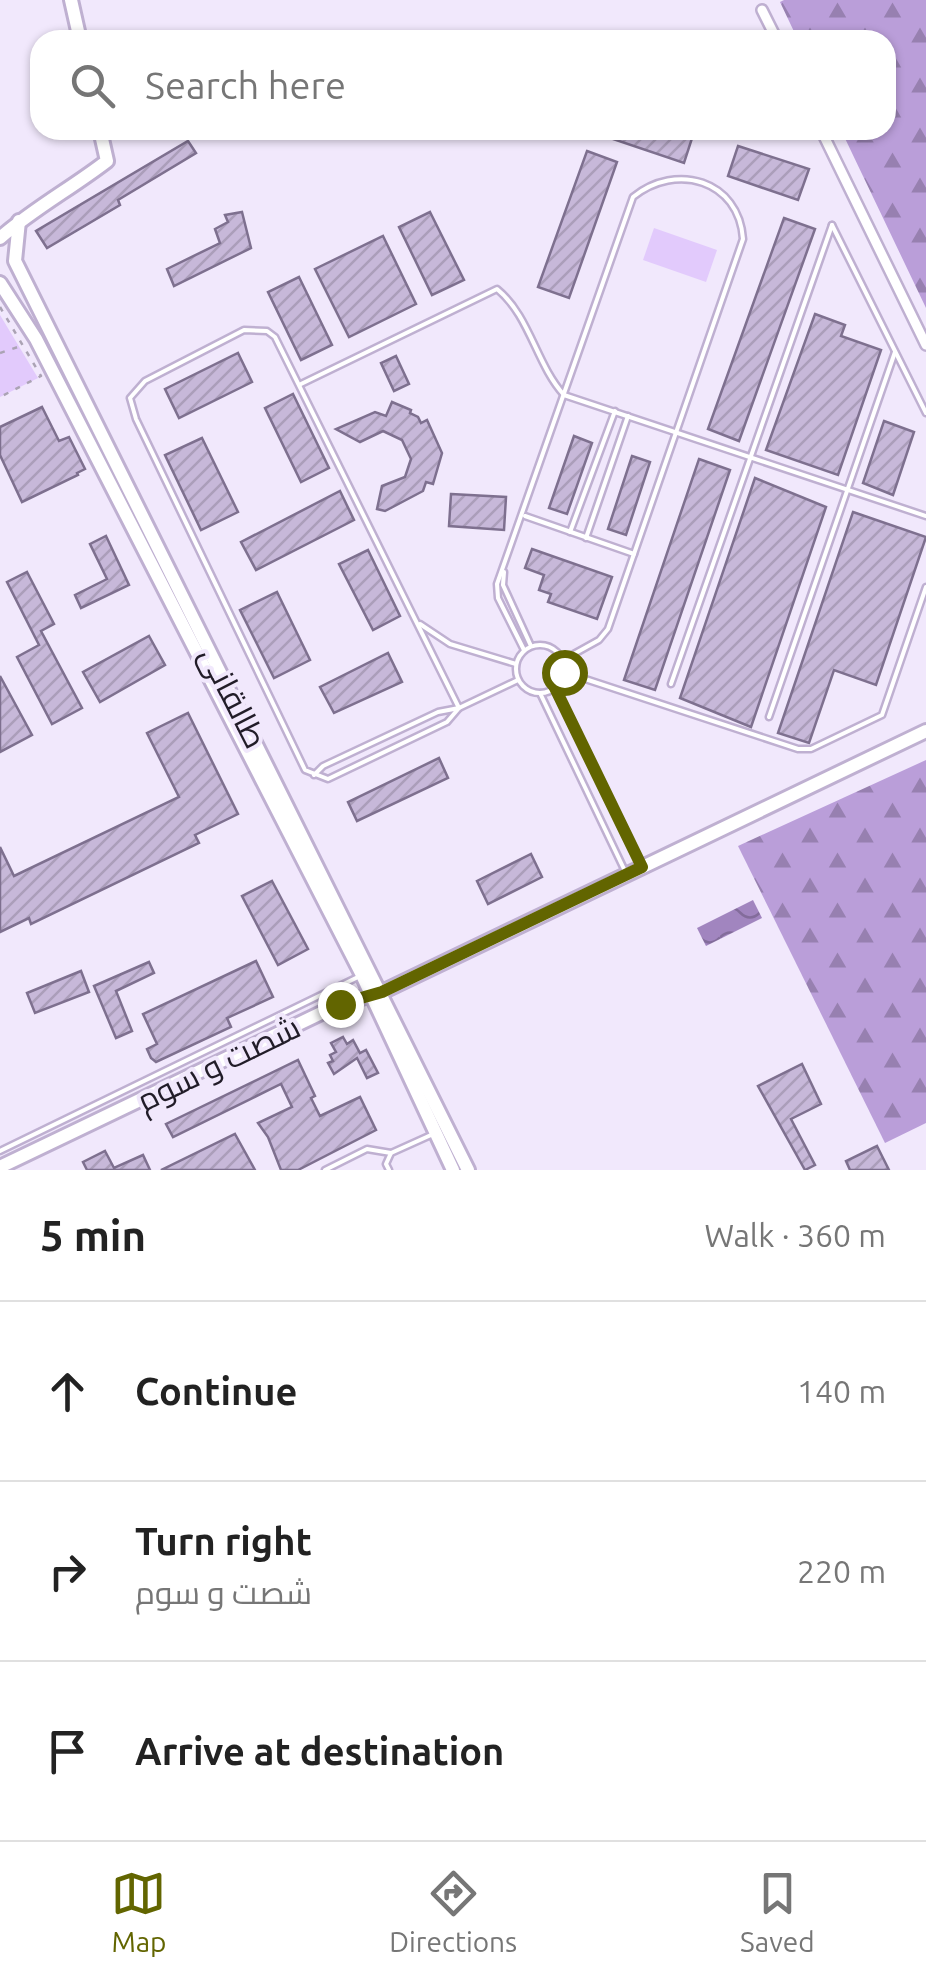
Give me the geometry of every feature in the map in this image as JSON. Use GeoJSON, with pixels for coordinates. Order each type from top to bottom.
{"type":"FeatureCollection","features":[{"type":"Feature","properties":{"kind":"street"},"geometry":{"type":"LineString","coordinates":[[71,0],[78,30]]}},
{"type":"Feature","properties":{"kind":"street"},"geometry":{"type":"LineString","coordinates":[[762,10],[772,30]]}},
{"type":"Feature","properties":{"kind":"street"},"geometry":{"type":"LineString","coordinates":[[0,238],[19,220],[108,161],[103,140]]}},
{"type":"Feature","properties":{"kind":"street"},"geometry":{"type":"LineString","coordinates":[[826,140],[926,345]]}},
{"type":"Feature","properties":{"kind":"street","name":"طالقانی"},"geometry":{"type":"LineString","coordinates":[[19,220],[15,261],[468,1170]]}},
{"type":"Feature","properties":{"kind":"street","name":"طالقانی"},"geometry":{"type":"LineString","coordinates":[[0,283],[36,339],[362,975],[377,994],[453,1170]]}},
{"type":"Feature","properties":{"kind":"street","name":"شصت و سوم"},"geometry":{"type":"LineString","coordinates":[[0,1167],[340,1004],[377,994],[926,730]]}},
{"type":"Feature","properties":{"kind":"lane"},"geometry":{"type":"LineString","coordinates":[[524,650],[498,598],[497,584],[633,197],[649,184],[672,177],[694,181],[722,193],[736,210],[743,239],[608,629],[599,640],[562,660]]}},
{"type":"Feature","properties":{"kind":"lane"},"geometry":{"type":"LineString","coordinates":[[670,684],[832,225],[926,413]]}},
{"type":"Feature","properties":{"kind":"lane"},"geometry":{"type":"LineString","coordinates":[[300,385],[497,290],[510,300],[564,395],[926,516]]}},
{"type":"Feature","properties":{"kind":"lane"},"geometry":{"type":"LineString","coordinates":[[244,330],[268,331],[274,337],[459,708],[447,722],[328,779],[305,770],[136,419],[130,398],[145,381],[244,330]]}},
{"type":"Feature","properties":{"kind":"lane"},"geometry":{"type":"LineString","coordinates":[[769,716],[896,352]]}},
{"type":"Feature","properties":{"kind":"lane"},"geometry":{"type":"LineString","coordinates":[[570,532],[615,411]]}},
{"type":"Feature","properties":{"kind":"lane"},"geometry":{"type":"LineString","coordinates":[[586,538],[628,416]]}},
{"type":"Feature","properties":{"kind":"lane"},"geometry":{"type":"LineString","coordinates":[[523,516],[634,554]]}},
{"type":"Feature","properties":{"kind":"lane"},"geometry":{"type":"LineString","coordinates":[[505,568],[503,585],[531,646]]}},
{"type":"Feature","properties":{"kind":"lane"},"geometry":{"type":"LineString","coordinates":[[564,672],[798,749],[811,749],[882,715],[926,587]]}},
{"type":"Feature","properties":{"kind":"lane"},"geometry":{"type":"LineString","coordinates":[[418,622],[450,644],[516,664]]}},
{"type":"Feature","properties":{"kind":"lane"},"geometry":{"type":"LineString","coordinates":[[531,646],[554,649],[562,660],[564,672],[555,688],[540,693],[529,691],[518,680],[516,664],[531,646]]}},
{"type":"Feature","properties":{"kind":"lane"},"geometry":{"type":"LineString","coordinates":[[314,776],[323,766],[438,712],[459,708],[518,680]]}},
{"type":"Feature","properties":{"kind":"lane"},"geometry":{"type":"LineString","coordinates":[[555,688],[642,867]]}},
{"type":"Feature","properties":{"kind":"lane"},"geometry":{"type":"LineString","coordinates":[[540,693],[626,874]]}},
{"type":"Feature","properties":{"kind":"lane"},"geometry":{"type":"LineString","coordinates":[[0,1151],[362,975]]}},
{"type":"Feature","properties":{"kind":"lane"},"geometry":{"type":"LineString","coordinates":[[325,1170],[367,1149],[391,1154],[436,1134]]}},
{"type":"Feature","properties":{"kind":"lane"},"geometry":{"type":"LineString","coordinates":[[389,1170],[386,1164],[391,1154]]}},
{"type":"Feature","properties":{"kind":"path"},"geometry":{"type":"LineString","coordinates":[[0,307],[42,376],[0,397]]}},
{"type":"Feature","properties":{"kind":"path"},"geometry":{"type":"LineString","coordinates":[[0,353],[24,345]]}},
{"type":"Feature","properties":{"kind":"green space"},"geometry":{"type":"Polygon","coordinates":[[[926,0],[926,308],[846,140],[896,140],[896,30],[793,30],[780,2],[926,0]]]}},
{"type":"Feature","properties":{"kind":"green space"},"geometry":{"type":"Polygon","coordinates":[[[926,760],[926,1123],[885,1143],[738,846],[926,760]]]}},
{"type":"Feature","properties":{"kind":"shaded area"},"geometry":{"type":"Polygon","coordinates":[[[654,228],[717,250],[706,282],[643,260],[654,228]]]}},
{"type":"Feature","properties":{"kind":"shaded area"},"geometry":{"type":"Polygon","coordinates":[[[0,315],[38,378],[0,397],[0,315]]]}},
{"type":"Feature","properties":{"kind":"water"},"geometry":{"type":"Polygon","coordinates":[[[753,900],[762,918],[706,946],[697,928],[753,900]]]}},
{"type":"Feature","properties":{"kind":"building"},"geometry":{"type":"Polygon","coordinates":[[[616,140],[691,140],[684,163],[616,140]]]}},
{"type":"Feature","properties":{"kind":"building"},"geometry":{"type":"Polygon","coordinates":[[[188,141],[196,153],[47,248],[36,231],[188,141]]]}},
{"type":"Feature","properties":{"kind":"building"},"geometry":{"type":"Polygon","coordinates":[[[738,146],[809,169],[798,200],[728,176],[738,146]]]}},
{"type":"Feature","properties":{"kind":"building"},"geometry":{"type":"Polygon","coordinates":[[[587,151],[617,162],[569,298],[538,287],[587,151]]]}},
{"type":"Feature","properties":{"kind":"building"},"geometry":{"type":"Polygon","coordinates":[[[242,212],[251,248],[174,286],[167,269],[220,243],[215,229],[228,222],[225,215],[242,212]]]}},
{"type":"Feature","properties":{"kind":"building"},"geometry":{"type":"Polygon","coordinates":[[[430,212],[464,280],[432,295],[399,227],[430,212]]]}},
{"type":"Feature","properties":{"kind":"building"},"geometry":{"type":"Polygon","coordinates":[[[784,218],[815,229],[739,441],[708,429],[784,218]]]}},
{"type":"Feature","properties":{"kind":"building"},"geometry":{"type":"Polygon","coordinates":[[[383,236],[416,304],[349,337],[315,269],[383,236]]]}},
{"type":"Feature","properties":{"kind":"building"},"geometry":{"type":"Polygon","coordinates":[[[299,277],[332,345],[301,360],[268,292],[299,277]]]}},
{"type":"Feature","properties":{"kind":"building"},"geometry":{"type":"Polygon","coordinates":[[[815,314],[845,325],[841,336],[881,350],[838,475],[766,450],[815,314]]]}},
{"type":"Feature","properties":{"kind":"building"},"geometry":{"type":"Polygon","coordinates":[[[238,353],[252,382],[179,418],[165,389],[238,353]]]}},
{"type":"Feature","properties":{"kind":"building"},"geometry":{"type":"Polygon","coordinates":[[[396,356],[409,384],[394,391],[381,363],[396,356]]]}},
{"type":"Feature","properties":{"kind":"building"},"geometry":{"type":"Polygon","coordinates":[[[293,394],[329,468],[301,482],[265,408],[293,394]]]}},
{"type":"Feature","properties":{"kind":"building"},"geometry":{"type":"Polygon","coordinates":[[[392,402],[411,410],[421,423],[427,420],[442,453],[433,484],[426,482],[423,491],[385,511],[377,509],[382,486],[405,477],[411,459],[402,440],[383,431],[360,442],[336,429],[375,412],[386,416],[392,402]]]}},
{"type":"Feature","properties":{"kind":"building"},"geometry":{"type":"Polygon","coordinates":[[[42,407],[59,441],[69,437],[85,469],[22,502],[0,455],[0,427],[42,407]]]}},
{"type":"Feature","properties":{"kind":"building"},"geometry":{"type":"Polygon","coordinates":[[[884,421],[914,432],[893,495],[863,483],[884,421]]]}},
{"type":"Feature","properties":{"kind":"building"},"geometry":{"type":"Polygon","coordinates":[[[574,436],[592,443],[567,514],[549,508],[574,436]]]}},
{"type":"Feature","properties":{"kind":"building"},"geometry":{"type":"Polygon","coordinates":[[[202,438],[238,512],[201,530],[165,455],[202,438]]]}},
{"type":"Feature","properties":{"kind":"building"},"geometry":{"type":"Polygon","coordinates":[[[632,456],[650,462],[626,535],[608,529],[632,456]]]}},
{"type":"Feature","properties":{"kind":"building"},"geometry":{"type":"Polygon","coordinates":[[[699,459],[730,470],[655,690],[624,680],[699,459]]]}},
{"type":"Feature","properties":{"kind":"building"},"geometry":{"type":"Polygon","coordinates":[[[755,478],[826,507],[751,727],[680,698],[755,478]]]}},
{"type":"Feature","properties":{"kind":"building"},"geometry":{"type":"Polygon","coordinates":[[[340,491],[354,520],[256,570],[241,542],[340,491]]]}},
{"type":"Feature","properties":{"kind":"building"},"geometry":{"type":"Polygon","coordinates":[[[451,494],[506,497],[504,530],[449,526],[451,494]]]}},
{"type":"Feature","properties":{"kind":"building"},"geometry":{"type":"Polygon","coordinates":[[[853,512],[926,537],[876,685],[834,670],[809,743],[778,733],[853,512]]]}},
{"type":"Feature","properties":{"kind":"building"},"geometry":{"type":"Polygon","coordinates":[[[106,536],[129,585],[81,608],[75,595],[107,579],[90,544],[106,536]]]}},
{"type":"Feature","properties":{"kind":"building"},"geometry":{"type":"Polygon","coordinates":[[[532,549],[612,577],[597,619],[548,602],[551,594],[539,590],[544,575],[525,568],[532,549]]]}},
{"type":"Feature","properties":{"kind":"building"},"geometry":{"type":"Polygon","coordinates":[[[368,550],[400,616],[373,630],[339,564],[368,550]]]}},
{"type":"Feature","properties":{"kind":"building"},"geometry":{"type":"Polygon","coordinates":[[[27,572],[54,624],[41,631],[82,708],[52,724],[17,657],[39,645],[7,582],[27,572]]]}},
{"type":"Feature","properties":{"kind":"building"},"geometry":{"type":"Polygon","coordinates":[[[277,592],[310,660],[274,678],[240,610],[277,592]]]}},
{"type":"Feature","properties":{"kind":"building"},"geometry":{"type":"Polygon","coordinates":[[[149,636],[165,665],[100,702],[83,672],[149,636]]]}},
{"type":"Feature","properties":{"kind":"building"},"geometry":{"type":"Polygon","coordinates":[[[388,653],[402,682],[334,713],[320,687],[388,653]]]}},
{"type":"Feature","properties":{"kind":"building"},"geometry":{"type":"Polygon","coordinates":[[[0,676],[32,735],[0,752],[0,676]]]}},
{"type":"Feature","properties":{"kind":"building"},"geometry":{"type":"Polygon","coordinates":[[[188,713],[238,814],[195,835],[199,843],[31,924],[29,918],[0,932],[0,847],[14,876],[179,797],[147,733],[188,713]]]}},
{"type":"Feature","properties":{"kind":"building"},"geometry":{"type":"Polygon","coordinates":[[[439,758],[448,778],[357,821],[348,802],[439,758]]]}},
{"type":"Feature","properties":{"kind":"building"},"geometry":{"type":"Polygon","coordinates":[[[531,854],[542,877],[488,904],[477,881],[531,854]]]}},
{"type":"Feature","properties":{"kind":"building"},"geometry":{"type":"Polygon","coordinates":[[[272,881],[308,949],[278,965],[242,896],[272,881]]]}},
{"type":"Feature","properties":{"kind":"building"},"geometry":{"type":"Polygon","coordinates":[[[256,961],[273,997],[227,1018],[231,1027],[156,1062],[151,1058],[147,1049],[157,1044],[143,1014],[256,961]]]}},
{"type":"Feature","properties":{"kind":"building"},"geometry":{"type":"Polygon","coordinates":[[[149,962],[154,973],[116,991],[132,1031],[116,1038],[94,986],[149,962]]]}},
{"type":"Feature","properties":{"kind":"building"},"geometry":{"type":"Polygon","coordinates":[[[81,971],[89,992],[35,1013],[27,993],[81,971]]]}},
{"type":"Feature","properties":{"kind":"building"},"geometry":{"type":"Polygon","coordinates":[[[343,1037],[347,1044],[353,1040],[360,1053],[366,1050],[378,1073],[367,1078],[357,1058],[334,1074],[328,1063],[333,1061],[330,1055],[336,1052],[331,1043],[343,1037]]]}},
{"type":"Feature","properties":{"kind":"building"},"geometry":{"type":"Polygon","coordinates":[[[298,1060],[320,1116],[360,1097],[376,1130],[298,1170],[281,1170],[258,1123],[292,1107],[281,1084],[173,1137],[166,1124],[298,1060]]]}},
{"type":"Feature","properties":{"kind":"building"},"geometry":{"type":"Polygon","coordinates":[[[802,1064],[821,1104],[791,1119],[815,1165],[805,1170],[758,1086],[802,1064]]]}},
{"type":"Feature","properties":{"kind":"building"},"geometry":{"type":"Polygon","coordinates":[[[235,1134],[255,1170],[161,1170],[235,1134]]]}},
{"type":"Feature","properties":{"kind":"building"},"geometry":{"type":"Polygon","coordinates":[[[877,1146],[889,1170],[850,1170],[846,1161],[877,1146]]]}},
{"type":"Feature","properties":{"kind":"building"},"geometry":{"type":"Polygon","coordinates":[[[105,1151],[114,1168],[143,1155],[150,1170],[87,1170],[83,1162],[105,1151]]]}},
{"type":"Feature","properties":{"kind":"route"},"geometry":{"type":"LineString","coordinates":[[340,1004],[382,992],[642,867],[555,688],[564,672]]}}]}
